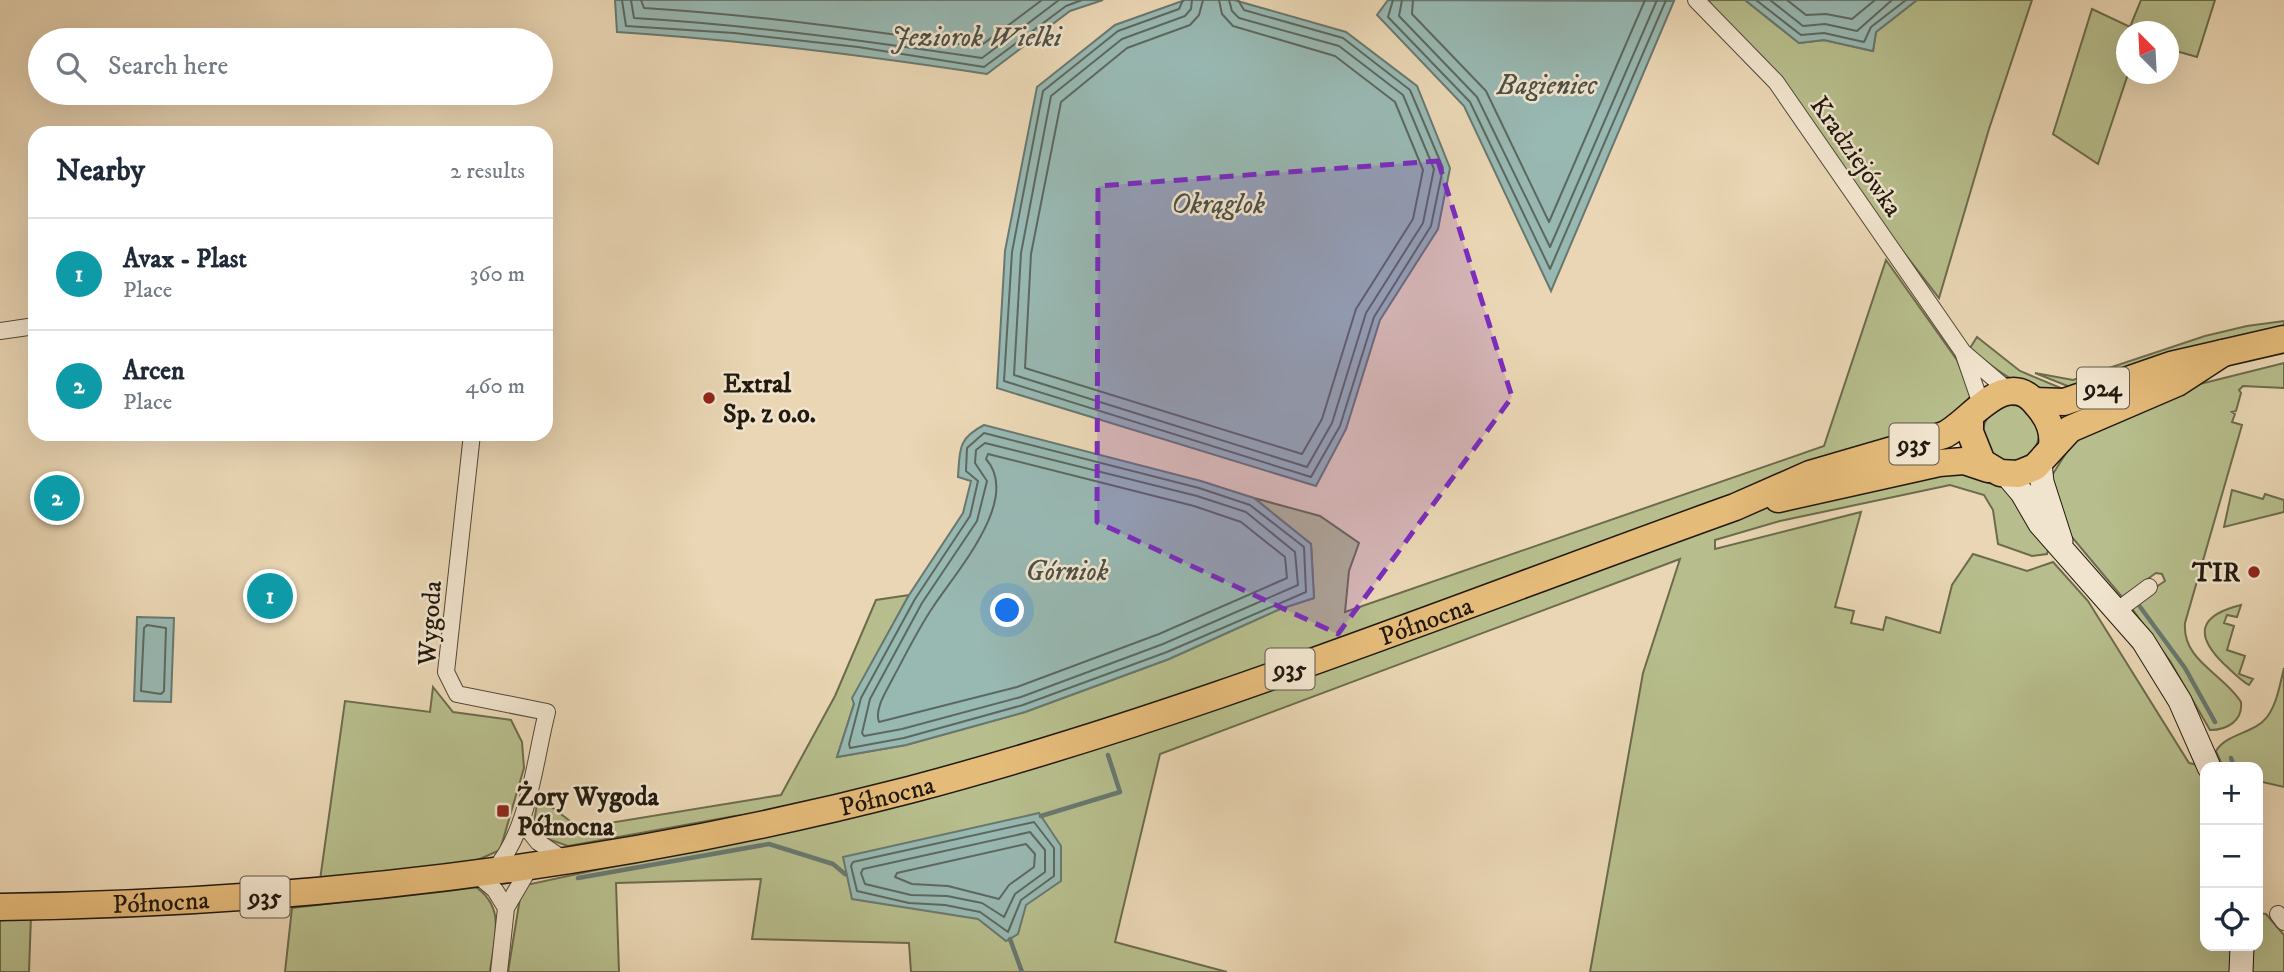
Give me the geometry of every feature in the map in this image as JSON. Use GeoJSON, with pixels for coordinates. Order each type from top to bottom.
{"type":"FeatureCollection","features":[{"type":"Feature","properties":{"kind":"main road","name":"924"},"geometry":{"type":"LineString","coordinates":[[2208,762],[2180,701],[2143,640],[2040,524],[2022,492],[1997,472],[1972,442],[1975,411],[1999,394],[2064,402],[2171,365],[2284,340]]}},
{"type":"Feature","properties":{"kind":"main road","name":"924"},"geometry":{"type":"LineString","coordinates":[[1997,472],[2024,472],[2077,425],[2177,383],[2223,353]]}},
{"type":"Feature","properties":{"kind":"main road","name":"924"},"geometry":{"type":"LineString","coordinates":[[2023,397],[2049,424],[2045,491],[2063,547]]}},
{"type":"Feature","properties":{"kind":"main road","name":"Północna"},"geometry":{"type":"LineString","coordinates":[[0,908],[269,896],[484,873],[672,843],[907,790],[1100,735],[1735,507],[1810,474],[1944,435],[1975,411]]}},
{"type":"Feature","properties":{"kind":"main road","name":"Północna"},"geometry":{"type":"LineString","coordinates":[[1735,507],[1939,463],[1964,461],[1997,472]]}},
{"type":"Feature","properties":{"kind":"main road"},"geometry":{"type":"LineString","coordinates":[[2241,972],[2242,951]]}},
{"type":"Feature","properties":{"kind":"street","name":"Kradziejówka"},"geometry":{"type":"LineString","coordinates":[[1696,0],[1776,82],[1963,352],[2023,397]]}},
{"type":"Feature","properties":{"kind":"street"},"geometry":{"type":"LineString","coordinates":[[0,331],[28,327]]}},
{"type":"Feature","properties":{"kind":"street","name":"Kradziejówka"},"geometry":{"type":"LineString","coordinates":[[1963,352],[1975,411]]}},
{"type":"Feature","properties":{"kind":"street","name":"Wygoda"},"geometry":{"type":"LineString","coordinates":[[471,441],[446,672],[457,694],[547,712],[522,822],[512,845],[484,873]]}},
{"type":"Feature","properties":{"kind":"street"},"geometry":{"type":"LineString","coordinates":[[2118,610],[2149,587]]}},
{"type":"Feature","properties":{"kind":"street"},"geometry":{"type":"LineString","coordinates":[[522,822],[538,842],[566,861]]}},
{"type":"Feature","properties":{"kind":"street"},"geometry":{"type":"LineString","coordinates":[[499,972],[506,908],[530,867]]}},
{"type":"Feature","properties":{"kind":"street"},"geometry":{"type":"LineString","coordinates":[[484,873],[506,908]]}},
{"type":"Feature","properties":{"kind":"highlighted area"},"geometry":{"type":"Polygon","coordinates":[[[1438,161],[1512,397],[1338,634],[1097,522],[1098,186],[1438,161]]]}},
{"type":"Feature","properties":{"kind":"green space"},"geometry":{"type":"Polygon","coordinates":[[[1708,0],[1745,0],[1799,43],[1824,40],[1873,51],[1876,32],[1917,0],[2032,0],[1989,129],[1939,298],[1708,0]]]}},
{"type":"Feature","properties":{"kind":"green space"},"geometry":{"type":"Polygon","coordinates":[[[2141,0],[2215,0],[2197,57],[2179,52],[2179,21],[2132,21],[2141,0]]]}},
{"type":"Feature","properties":{"kind":"green space"},"geometry":{"type":"Polygon","coordinates":[[[2092,9],[2117,21],[2116,84],[2125,84],[2098,164],[2053,134],[2092,9]]]}},
{"type":"Feature","properties":{"kind":"green space"},"geometry":{"type":"Polygon","coordinates":[[[1886,260],[1957,360],[1971,395],[1962,409],[1939,425],[1726,498],[1106,725],[779,811],[735,816],[568,846],[545,838],[534,822],[537,804],[544,801],[579,828],[781,795],[835,696],[876,600],[909,595],[853,698],[854,704],[837,757],[906,745],[1025,712],[1169,659],[1280,609],[1314,598],[1311,544],[1254,498],[1320,516],[1359,543],[1349,571],[1345,612],[1824,446],[1886,260]]]}},
{"type":"Feature","properties":{"kind":"green space"},"geometry":{"type":"Polygon","coordinates":[[[2284,321],[2284,328],[2070,387],[2035,373],[2073,380],[2205,336],[2284,321]]]}},
{"type":"Feature","properties":{"kind":"green space"},"geometry":{"type":"Polygon","coordinates":[[[1977,337],[2020,371],[2063,389],[2036,388],[2002,373],[1970,348],[1977,337]]]}},
{"type":"Feature","properties":{"kind":"green space"},"geometry":{"type":"Polygon","coordinates":[[[2284,363],[2284,388],[2243,386],[2239,390],[2241,393],[2236,411],[2232,412],[2235,414],[2232,422],[2242,425],[2185,623],[2186,636],[2197,657],[2241,702],[2241,709],[2233,723],[2210,730],[2170,661],[2133,610],[2134,602],[2165,581],[2162,574],[2156,573],[2122,597],[2071,536],[2051,477],[2073,442],[2200,384],[2284,363]]]}},
{"type":"Feature","properties":{"kind":"green space"},"geometry":{"type":"Polygon","coordinates":[[[2011,405],[2022,407],[2031,413],[2037,422],[2037,444],[2031,453],[2022,459],[2011,461],[2000,459],[1991,453],[1985,444],[1983,433],[1985,422],[1991,413],[2000,407],[2011,405]]]}},
{"type":"Feature","properties":{"kind":"green space"},"geometry":{"type":"Polygon","coordinates":[[[1932,471],[1971,473],[1988,483],[2011,487],[2049,546],[2047,554],[2032,556],[1998,544],[1993,510],[1984,495],[1950,485],[1780,521],[1715,540],[1715,549],[1861,512],[1835,607],[1854,611],[1851,623],[1883,630],[1886,617],[1940,633],[1952,585],[1973,554],[2027,571],[2053,562],[2088,601],[2189,763],[2199,765],[2200,951],[2231,951],[2230,972],[1590,972],[1643,673],[1680,559],[1160,754],[1115,942],[1227,972],[911,972],[909,943],[752,939],[761,879],[616,883],[619,972],[508,972],[520,898],[526,885],[832,819],[1744,511],[1932,471]]]}},
{"type":"Feature","properties":{"kind":"green space"},"geometry":{"type":"Polygon","coordinates":[[[2232,490],[2263,499],[2265,494],[2284,500],[2284,512],[2224,527],[2232,490]]]}},
{"type":"Feature","properties":{"kind":"green space"},"geometry":{"type":"Polygon","coordinates":[[[2241,605],[2237,617],[2227,615],[2224,623],[2234,626],[2227,650],[2245,656],[2239,674],[2253,679],[2249,685],[2214,653],[2205,635],[2209,620],[2227,609],[2241,605]]]}},
{"type":"Feature","properties":{"kind":"green space"},"geometry":{"type":"Polygon","coordinates":[[[2284,668],[2284,787],[2263,782],[2263,762],[2221,762],[2216,751],[2227,740],[2262,723],[2276,700],[2284,668]]]}},
{"type":"Feature","properties":{"kind":"green space"},"geometry":{"type":"Polygon","coordinates":[[[433,687],[453,712],[511,720],[522,742],[524,768],[500,850],[471,863],[320,880],[345,701],[430,712],[433,687]]]}},
{"type":"Feature","properties":{"kind":"green space"},"geometry":{"type":"Polygon","coordinates":[[[474,886],[484,894],[495,913],[490,972],[285,972],[292,908],[474,886]]]}},
{"type":"Feature","properties":{"kind":"green space"},"geometry":{"type":"Polygon","coordinates":[[[2263,914],[2266,914],[2284,935],[2284,972],[2252,972],[2253,951],[2263,951],[2263,914]]]}},
{"type":"Feature","properties":{"kind":"green space"},"geometry":{"type":"Polygon","coordinates":[[[0,915],[31,915],[29,972],[0,972],[0,915]]]}},
{"type":"Feature","properties":{"kind":"water","name":"Jeziorok Wielki"},"geometry":{"type":"Polygon","coordinates":[[[615,0],[1103,0],[1070,11],[987,74],[802,49],[617,32],[615,0]]]}},
{"type":"Feature","properties":{"kind":"water","name":"Okrąglok"},"geometry":{"type":"Polygon","coordinates":[[[1185,0],[1234,0],[1346,32],[1417,86],[1450,168],[1438,229],[1380,320],[1346,429],[1316,486],[997,388],[1005,251],[1037,87],[1115,25],[1185,0]]]}},
{"type":"Feature","properties":{"kind":"water","name":"Bagieniec"},"geometry":{"type":"Polygon","coordinates":[[[1388,0],[1674,1],[1551,291],[1464,106],[1377,15],[1388,0]]]}},
{"type":"Feature","properties":{"kind":"water"},"geometry":{"type":"Polygon","coordinates":[[[1745,0],[1917,0],[1876,32],[1873,51],[1824,40],[1799,43],[1745,0]]]}},
{"type":"Feature","properties":{"kind":"water","name":"Górniok"},"geometry":{"type":"Polygon","coordinates":[[[984,425],[1201,481],[1254,498],[1311,544],[1314,598],[1280,609],[1169,659],[1025,712],[906,745],[837,757],[854,704],[852,698],[909,595],[963,513],[971,481],[958,477],[960,452],[964,440],[984,425]]]}},
{"type":"Feature","properties":{"kind":"water"},"geometry":{"type":"Polygon","coordinates":[[[137,617],[174,618],[171,702],[134,701],[137,617]]]}},
{"type":"Feature","properties":{"kind":"water"},"geometry":{"type":"Polygon","coordinates":[[[1039,813],[1061,846],[1061,881],[1026,905],[1018,934],[1006,941],[978,919],[852,899],[843,857],[1039,813]]]}},
{"type":"Feature","properties":{"kind":"waterway"},"geometry":{"type":"LineString","coordinates":[[2138,604],[2185,668],[2215,722]]}},
{"type":"Feature","properties":{"kind":"waterway"},"geometry":{"type":"LineString","coordinates":[[1041,816],[1120,792],[1108,755]]}},
{"type":"Feature","properties":{"kind":"waterway"},"geometry":{"type":"LineString","coordinates":[[2231,758],[2232,762]]}},
{"type":"Feature","properties":{"kind":"waterway"},"geometry":{"type":"LineString","coordinates":[[578,878],[769,844],[833,864],[845,874]]}},
{"type":"Feature","properties":{"kind":"waterway"},"geometry":{"type":"LineString","coordinates":[[1010,939],[1022,972]]}},
{"type":"Feature","properties":{"kind":"place","name":"Extral Sp. z o.o."},"geometry":{"type":"Point","coordinates":[709,398]}},
{"type":"Feature","properties":{"kind":"place","name":"Arcen"},"geometry":{"type":"Point","coordinates":[57,498]}},
{"type":"Feature","properties":{"kind":"place","name":"TIR"},"geometry":{"type":"Point","coordinates":[2254,572]}},
{"type":"Feature","properties":{"kind":"place","name":"Avax - Plast"},"geometry":{"type":"Point","coordinates":[270,596]}},
{"type":"Feature","properties":{"kind":"place","name":"Żory Wygoda Północna"},"geometry":{"type":"Point","coordinates":[503,811]}}]}
